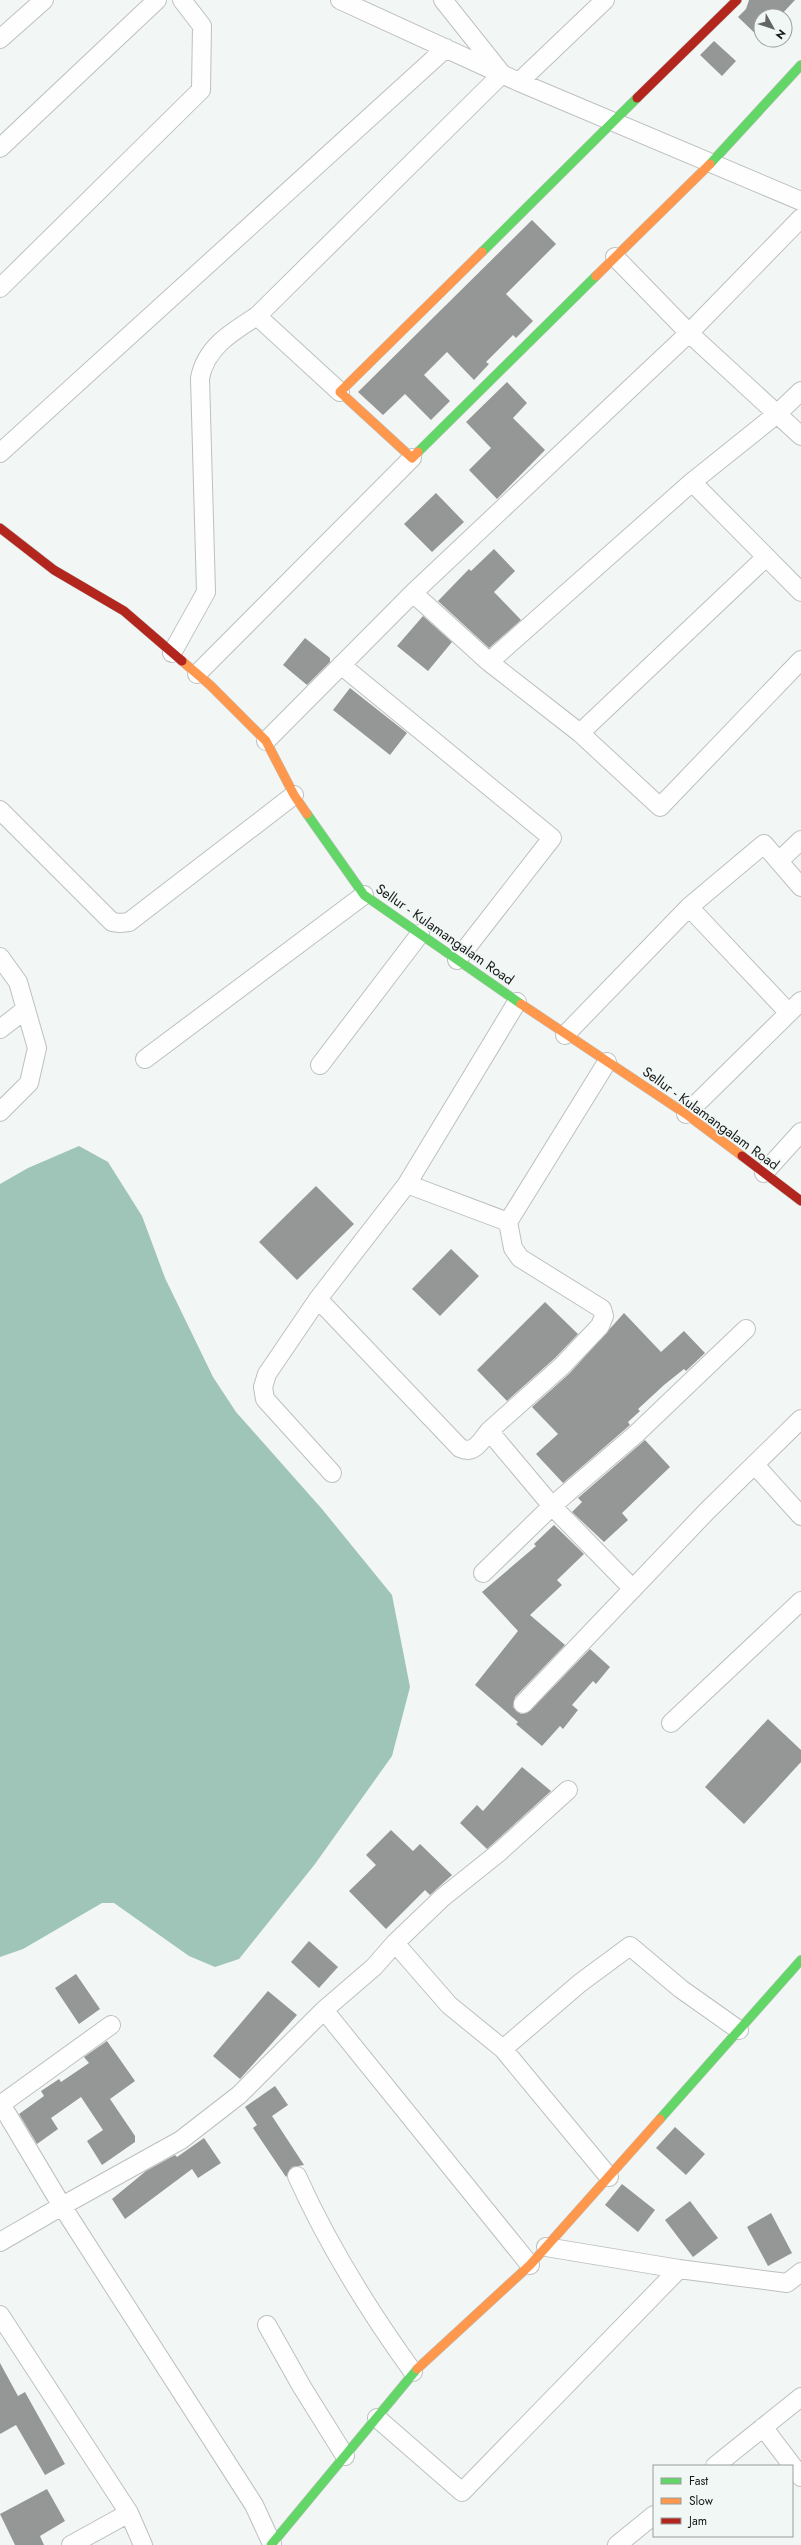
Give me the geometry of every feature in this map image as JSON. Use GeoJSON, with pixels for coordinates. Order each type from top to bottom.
{"type":"FeatureCollection","features":[{"type":"Feature","properties":{"kind":"street"},"geometry":{"type":"LineString","coordinates":[[0,39],[44,0]]}},
{"type":"Feature","properties":{"kind":"street"},"geometry":{"type":"LineString","coordinates":[[0,148],[157,0]]}},
{"type":"Feature","properties":{"kind":"street"},"geometry":{"type":"LineString","coordinates":[[0,288],[201,90],[202,26],[182,0]]}},
{"type":"Feature","properties":{"kind":"street"},"geometry":{"type":"LineString","coordinates":[[340,0],[519,82],[801,201]]}},
{"type":"Feature","properties":{"kind":"street"},"geometry":{"type":"LineString","coordinates":[[443,0],[502,74]]}},
{"type":"Feature","properties":{"kind":"street"},"geometry":{"type":"LineString","coordinates":[[519,82],[605,0]]}},
{"type":"Feature","properties":{"kind":"street"},"geometry":{"type":"LineString","coordinates":[[340,392],[738,0]]}},
{"type":"Feature","properties":{"kind":"street"},"geometry":{"type":"LineString","coordinates":[[0,453],[446,48]]}},
{"type":"Feature","properties":{"kind":"street"},"geometry":{"type":"LineString","coordinates":[[197,674],[412,458],[711,163],[801,65]]}},
{"type":"Feature","properties":{"kind":"street"},"geometry":{"type":"LineString","coordinates":[[172,653],[206,592],[200,378],[203,365],[214,348],[235,330],[257,316],[502,74]]}},
{"type":"Feature","properties":{"kind":"street"},"geometry":{"type":"LineString","coordinates":[[266,741],[413,593],[689,334],[801,218]]}},
{"type":"Feature","properties":{"kind":"street"},"geometry":{"type":"LineString","coordinates":[[615,257],[689,334],[801,436]]}},
{"type":"Feature","properties":{"kind":"street"},"geometry":{"type":"LineString","coordinates":[[257,316],[412,458]]}},
{"type":"Feature","properties":{"kind":"street"},"geometry":{"type":"LineString","coordinates":[[489,662],[692,482],[777,414],[801,391]]}},
{"type":"Feature","properties":{"kind":"street"},"geometry":{"type":"LineString","coordinates":[[692,482],[801,592]]}},
{"type":"Feature","properties":{"kind":"street","name":"Sellur - Kulamangalam Road"},"geometry":{"type":"LineString","coordinates":[[0,528],[54,570],[124,611],[197,674],[266,741],[294,795],[364,895],[565,1035],[686,1114],[801,1201]]}},
{"type":"Feature","properties":{"kind":"street"},"geometry":{"type":"LineString","coordinates":[[580,733],[766,557]]}},
{"type":"Feature","properties":{"kind":"street"},"geometry":{"type":"LineString","coordinates":[[413,593],[489,662],[580,733],[660,807],[801,660]]}},
{"type":"Feature","properties":{"kind":"street"},"geometry":{"type":"LineString","coordinates":[[341,665],[552,838],[457,960]]}},
{"type":"Feature","properties":{"kind":"street"},"geometry":{"type":"LineString","coordinates":[[0,810],[112,922],[120,923],[129,922],[294,795]]}},
{"type":"Feature","properties":{"kind":"street"},"geometry":{"type":"LineString","coordinates":[[779,861],[801,840]]}},
{"type":"Feature","properties":{"kind":"street"},"geometry":{"type":"LineString","coordinates":[[565,1035],[689,907],[764,844],[801,887]]}},
{"type":"Feature","properties":{"kind":"street"},"geometry":{"type":"LineString","coordinates":[[145,1059],[364,895]]}},
{"type":"Feature","properties":{"kind":"street"},"geometry":{"type":"LineString","coordinates":[[686,1114],[795,1007],[689,907]]}},
{"type":"Feature","properties":{"kind":"street"},"geometry":{"type":"LineString","coordinates":[[320,1065],[420,934]]}},
{"type":"Feature","properties":{"kind":"street"},"geometry":{"type":"LineString","coordinates":[[0,957],[18,982],[37,1048],[29,1083],[0,1112]]}},
{"type":"Feature","properties":{"kind":"street"},"geometry":{"type":"LineString","coordinates":[[332,1473],[265,1399],[263,1387],[267,1374],[318,1299],[407,1184],[517,1002]]}},
{"type":"Feature","properties":{"kind":"street"},"geometry":{"type":"LineString","coordinates":[[0,1029],[26,1009]]}},
{"type":"Feature","properties":{"kind":"street"},"geometry":{"type":"LineString","coordinates":[[318,1299],[460,1448],[467,1451],[472,1450],[489,1431],[562,1366],[600,1326],[604,1316],[602,1309],[520,1258],[513,1248],[508,1227],[607,1062]]}},
{"type":"Feature","properties":{"kind":"street"},"geometry":{"type":"LineString","coordinates":[[764,1173],[801,1132]]}},
{"type":"Feature","properties":{"kind":"street"},"geometry":{"type":"LineString","coordinates":[[407,1184],[508,1227]]}},
{"type":"Feature","properties":{"kind":"street"},"geometry":{"type":"LineString","coordinates":[[483,1573],[552,1506],[636,1434],[746,1329]]}},
{"type":"Feature","properties":{"kind":"street"},"geometry":{"type":"LineString","coordinates":[[523,1704],[633,1589],[801,1419]]}},
{"type":"Feature","properties":{"kind":"street"},"geometry":{"type":"LineString","coordinates":[[489,1431],[552,1506],[633,1589]]}},
{"type":"Feature","properties":{"kind":"street"},"geometry":{"type":"LineString","coordinates":[[755,1465],[801,1516]]}},
{"type":"Feature","properties":{"kind":"street"},"geometry":{"type":"LineString","coordinates":[[671,1723],[801,1601]]}},
{"type":"Feature","properties":{"kind":"street"},"geometry":{"type":"LineString","coordinates":[[0,2242],[181,2140],[239,2095],[324,2010],[374,1967],[395,1943],[568,1790]]}},
{"type":"Feature","properties":{"kind":"street"},"geometry":{"type":"LineString","coordinates":[[395,1943],[449,2005],[503,2049],[609,2177]]}},
{"type":"Feature","properties":{"kind":"street"},"geometry":{"type":"LineString","coordinates":[[503,2049],[580,1983],[630,1946],[681,1989],[739,2030]]}},
{"type":"Feature","properties":{"kind":"street"},"geometry":{"type":"LineString","coordinates":[[111,2025],[0,2104],[62,2206],[254,2505],[271,2544],[306,2500],[377,2418],[413,2372],[530,2265],[801,1960]]}},
{"type":"Feature","properties":{"kind":"street"},"geometry":{"type":"LineString","coordinates":[[324,2010],[530,2265]]}},
{"type":"Feature","properties":{"kind":"street"},"geometry":{"type":"LineString","coordinates":[[297,2176],[316,2218],[392,2343],[413,2372]]}},
{"type":"Feature","properties":{"kind":"street"},"geometry":{"type":"LineString","coordinates":[[546,2247],[679,2269],[787,2283],[801,2272]]}},
{"type":"Feature","properties":{"kind":"street"},"geometry":{"type":"LineString","coordinates":[[377,2418],[462,2492],[679,2269]]}},
{"type":"Feature","properties":{"kind":"street"},"geometry":{"type":"LineString","coordinates":[[0,2315],[129,2513],[143,2545]]}},
{"type":"Feature","properties":{"kind":"street"},"geometry":{"type":"LineString","coordinates":[[267,2325],[302,2387],[345,2456]]}},
{"type":"Feature","properties":{"kind":"street"},"geometry":{"type":"LineString","coordinates":[[716,2465],[801,2397]]}},
{"type":"Feature","properties":{"kind":"street"},"geometry":{"type":"LineString","coordinates":[[763,2427],[792,2465]]}},
{"type":"Feature","properties":{"kind":"street"},"geometry":{"type":"LineString","coordinates":[[793,2466],[801,2477]]}},
{"type":"Feature","properties":{"kind":"street"},"geometry":{"type":"LineString","coordinates":[[71,2545],[129,2513]]}},
{"type":"Feature","properties":{"kind":"street"},"geometry":{"type":"LineString","coordinates":[[617,2545],[653,2516]]}},
{"type":"Feature","properties":{"kind":"shaded area"},"geometry":{"type":"Polygon","coordinates":[[[79,1146],[108,1162],[142,1216],[165,1278],[213,1377],[236,1412],[322,1509],[392,1595],[410,1687],[392,1756],[315,1864],[239,1959],[215,1967],[189,1956],[114,1903],[102,1903],[23,1949],[0,1957],[0,1184],[28,1168],[79,1146]]]}},
{"type":"Feature","properties":{"kind":"building"},"geometry":{"type":"Polygon","coordinates":[[[749,0],[795,0],[788,8],[753,8],[753,31],[738,17],[746,9],[749,0]]]}},
{"type":"Feature","properties":{"kind":"building"},"geometry":{"type":"Polygon","coordinates":[[[714,41],[736,61],[722,76],[700,55],[714,41]]]}},
{"type":"Feature","properties":{"kind":"building"},"geometry":{"type":"Polygon","coordinates":[[[532,220],[556,244],[506,294],[533,321],[516,338],[513,335],[486,362],[489,364],[474,380],[447,352],[424,375],[450,401],[431,420],[405,394],[383,415],[358,392],[532,220]]]}},
{"type":"Feature","properties":{"kind":"building"},"geometry":{"type":"Polygon","coordinates":[[[507,382],[527,403],[513,418],[545,450],[497,499],[469,470],[491,448],[466,422],[507,382]]]}},
{"type":"Feature","properties":{"kind":"building"},"geometry":{"type":"Polygon","coordinates":[[[436,493],[464,522],[432,552],[404,524],[436,493]]]}},
{"type":"Feature","properties":{"kind":"building"},"geometry":{"type":"Polygon","coordinates":[[[494,549],[515,571],[494,592],[521,620],[489,648],[438,601],[469,569],[471,571],[494,549]]]}},
{"type":"Feature","properties":{"kind":"building"},"geometry":{"type":"Polygon","coordinates":[[[423,616],[452,642],[428,671],[397,646],[423,616]]]}},
{"type":"Feature","properties":{"kind":"building"},"geometry":{"type":"Polygon","coordinates":[[[305,638],[330,658],[330,662],[307,685],[283,665],[305,638]]]}},
{"type":"Feature","properties":{"kind":"building"},"geometry":{"type":"Polygon","coordinates":[[[350,688],[407,733],[390,755],[333,710],[350,688]]]}},
{"type":"Feature","properties":{"kind":"building"},"geometry":{"type":"Polygon","coordinates":[[[316,1186],[354,1224],[297,1280],[259,1242],[316,1186]]]}},
{"type":"Feature","properties":{"kind":"building"},"geometry":{"type":"Polygon","coordinates":[[[451,1249],[479,1276],[440,1316],[412,1289],[451,1249]]]}},
{"type":"Feature","properties":{"kind":"building"},"geometry":{"type":"Polygon","coordinates":[[[545,1302],[578,1334],[555,1358],[507,1401],[477,1370],[545,1302]]]}},
{"type":"Feature","properties":{"kind":"building"},"geometry":{"type":"Polygon","coordinates":[[[624,1313],[661,1352],[684,1331],[705,1353],[686,1371],[684,1369],[664,1385],[638,1409],[640,1411],[628,1422],[630,1425],[563,1483],[536,1454],[558,1434],[532,1407],[570,1373],[624,1313]]]}},
{"type":"Feature","properties":{"kind":"building"},"geometry":{"type":"Polygon","coordinates":[[[645,1440],[670,1467],[622,1513],[628,1520],[604,1542],[572,1512],[582,1502],[578,1498],[645,1440]]]}},
{"type":"Feature","properties":{"kind":"building"},"geometry":{"type":"Polygon","coordinates":[[[554,1525],[584,1554],[557,1580],[562,1585],[530,1615],[565,1645],[515,1697],[513,1707],[521,1714],[530,1711],[590,1649],[610,1667],[596,1684],[593,1681],[572,1705],[578,1710],[563,1729],[560,1726],[542,1746],[516,1724],[518,1722],[475,1685],[518,1631],[482,1592],[536,1546],[534,1544],[554,1525]]]}},
{"type":"Feature","properties":{"kind":"building"},"geometry":{"type":"Polygon","coordinates":[[[768,1719],[801,1750],[801,1762],[744,1824],[705,1787],[768,1719]]]}},
{"type":"Feature","properties":{"kind":"building"},"geometry":{"type":"Polygon","coordinates":[[[522,1767],[551,1791],[487,1849],[460,1823],[477,1805],[483,1811],[522,1767]]]}},
{"type":"Feature","properties":{"kind":"building"},"geometry":{"type":"Polygon","coordinates":[[[391,1830],[413,1851],[420,1844],[452,1875],[430,1895],[425,1890],[386,1929],[349,1891],[376,1865],[366,1855],[391,1830]]]}},
{"type":"Feature","properties":{"kind":"building"},"geometry":{"type":"Polygon","coordinates":[[[309,1941],[338,1967],[319,1988],[291,1962],[309,1941]]]}},
{"type":"Feature","properties":{"kind":"building"},"geometry":{"type":"Polygon","coordinates":[[[76,1974],[100,2009],[79,2024],[55,1988],[76,1974]]]}},
{"type":"Feature","properties":{"kind":"building"},"geometry":{"type":"Polygon","coordinates":[[[268,1991],[297,2015],[240,2079],[213,2056],[268,1991]]]}},
{"type":"Feature","properties":{"kind":"building"},"geometry":{"type":"Polygon","coordinates":[[[107,2041],[135,2081],[110,2099],[135,2136],[135,2142],[102,2165],[87,2141],[103,2130],[81,2097],[51,2118],[58,2129],[37,2144],[19,2114],[44,2096],[41,2091],[59,2079],[61,2082],[89,2063],[84,2057],[107,2041]]]}},
{"type":"Feature","properties":{"kind":"building"},"geometry":{"type":"Polygon","coordinates":[[[275,2086],[288,2105],[272,2116],[304,2165],[292,2167],[286,2177],[253,2128],[257,2125],[245,2107],[275,2086]]]}},
{"type":"Feature","properties":{"kind":"building"},"geometry":{"type":"Polygon","coordinates":[[[675,2127],[705,2154],[686,2175],[656,2148],[675,2127]]]}},
{"type":"Feature","properties":{"kind":"building"},"geometry":{"type":"Polygon","coordinates":[[[204,2138],[221,2163],[198,2178],[192,2169],[125,2219],[112,2199],[146,2171],[175,2155],[177,2157],[204,2138]]]}},
{"type":"Feature","properties":{"kind":"building"},"geometry":{"type":"Polygon","coordinates":[[[622,2184],[655,2210],[638,2232],[605,2205],[622,2184]]]}},
{"type":"Feature","properties":{"kind":"building"},"geometry":{"type":"Polygon","coordinates":[[[690,2201],[718,2238],[693,2257],[665,2220],[690,2201]]]}},
{"type":"Feature","properties":{"kind":"building"},"geometry":{"type":"Polygon","coordinates":[[[771,2213],[792,2253],[768,2266],[747,2227],[771,2213]]]}},
{"type":"Feature","properties":{"kind":"building"},"geometry":{"type":"Polygon","coordinates":[[[0,2363],[18,2396],[25,2392],[65,2464],[45,2475],[16,2425],[0,2434],[0,2363]]]}},
{"type":"Feature","properties":{"kind":"building"},"geometry":{"type":"Polygon","coordinates":[[[47,2489],[65,2521],[40,2536],[44,2545],[15,2545],[0,2514],[47,2489]]]}},
{"type":"Feature","properties":{"kind":"traffic: fast"},"geometry":{"type":"LineString","coordinates":[[710,164],[801,65]]}},
{"type":"Feature","properties":{"kind":"traffic: fast"},"geometry":{"type":"LineString","coordinates":[[482,252],[637,98]]}},
{"type":"Feature","properties":{"kind":"traffic: fast"},"geometry":{"type":"LineString","coordinates":[[418,452],[596,276]]}},
{"type":"Feature","properties":{"kind":"traffic: fast"},"geometry":{"type":"LineString","coordinates":[[307,814],[364,895],[521,1004]]}},
{"type":"Feature","properties":{"kind":"traffic: fast"},"geometry":{"type":"LineString","coordinates":[[660,2119],[801,1960]]}},
{"type":"Feature","properties":{"kind":"traffic: fast"},"geometry":{"type":"LineString","coordinates":[[271,2545],[417,2369]]}},
{"type":"Feature","properties":{"kind":"traffic: slow"},"geometry":{"type":"LineString","coordinates":[[596,276],[710,164]]}},
{"type":"Feature","properties":{"kind":"traffic: slow"},"geometry":{"type":"LineString","coordinates":[[418,452],[412,458],[340,392],[482,252]]}},
{"type":"Feature","properties":{"kind":"traffic: slow"},"geometry":{"type":"LineString","coordinates":[[182,661],[210,685],[266,741],[294,795],[307,814]]}},
{"type":"Feature","properties":{"kind":"traffic: slow"},"geometry":{"type":"LineString","coordinates":[[521,1004],[686,1114],[742,1156]]}},
{"type":"Feature","properties":{"kind":"traffic: slow"},"geometry":{"type":"LineString","coordinates":[[417,2369],[530,2265],[660,2119]]}},
{"type":"Feature","properties":{"kind":"traffic: jam"},"geometry":{"type":"LineString","coordinates":[[637,98],[737,0]]}},
{"type":"Feature","properties":{"kind":"traffic: jam"},"geometry":{"type":"LineString","coordinates":[[0,528],[54,570],[124,611],[182,661]]}},
{"type":"Feature","properties":{"kind":"traffic: jam"},"geometry":{"type":"LineString","coordinates":[[742,1156],[801,1201]]}}]}
